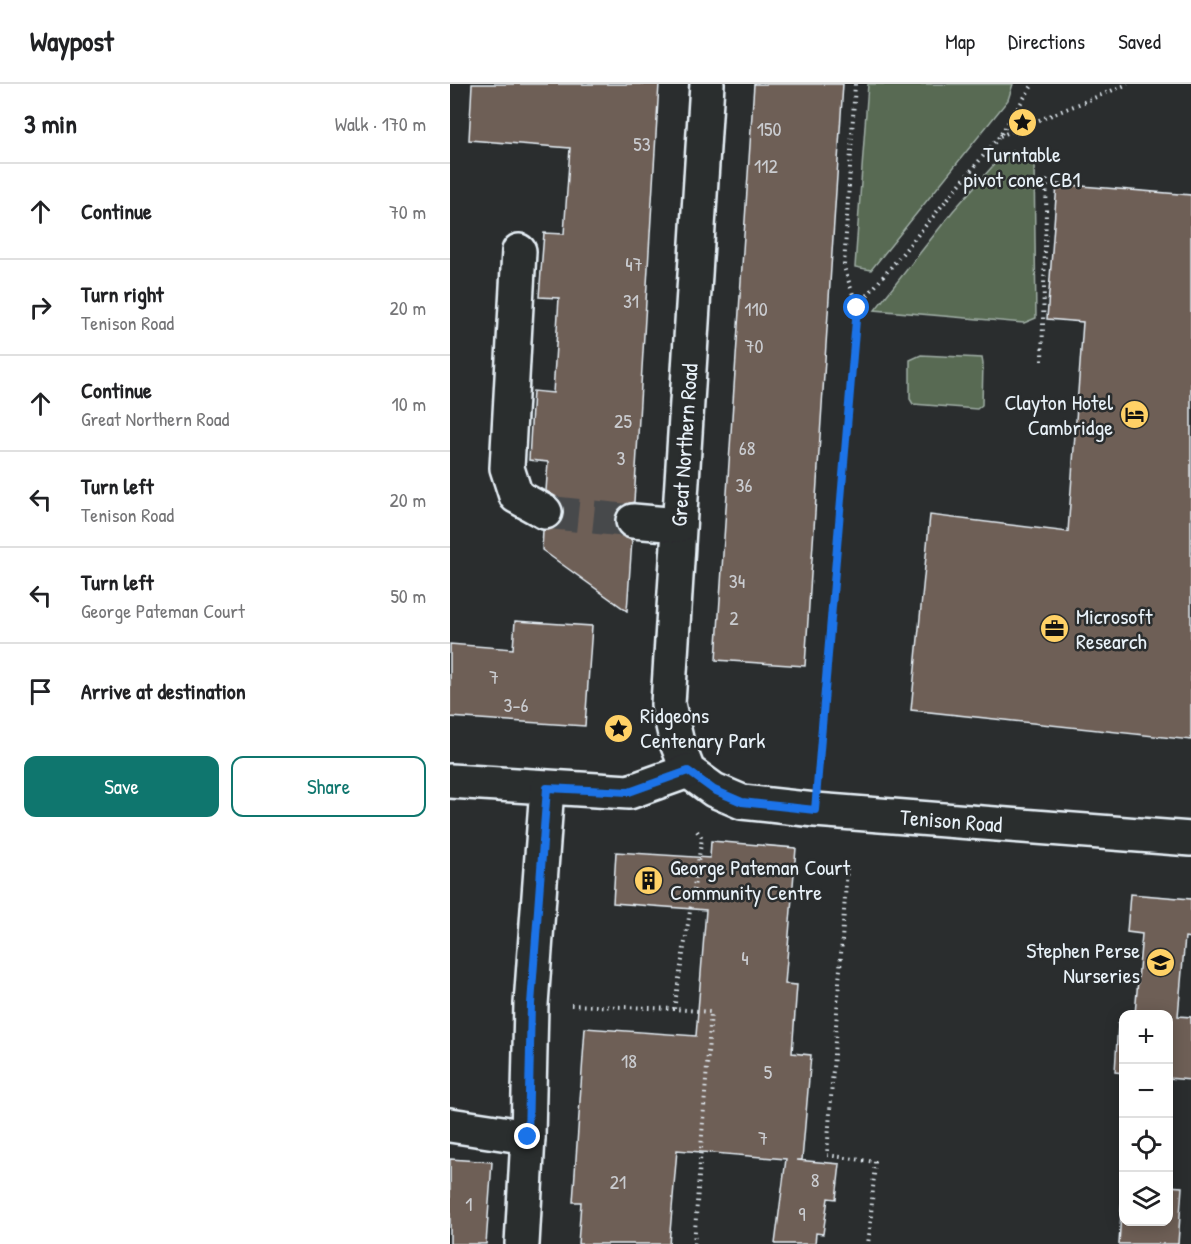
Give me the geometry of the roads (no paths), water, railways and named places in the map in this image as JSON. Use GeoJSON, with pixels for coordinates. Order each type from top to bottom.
{"type":"FeatureCollection","features":[{"type":"Feature","properties":{"kind":"street","name":"Great Northern Road"},"geometry":{"type":"LineString","coordinates":[[689,780],[668,704],[707,84]]}},
{"type":"Feature","properties":{"kind":"street"},"geometry":{"type":"LineString","coordinates":[[519,251],[507,468],[516,496],[545,512]]}},
{"type":"Feature","properties":{"kind":"street"},"geometry":{"type":"LineString","coordinates":[[633,521],[680,525]]}},
{"type":"Feature","properties":{"kind":"street"},"geometry":{"type":"LineString","coordinates":[[450,781],[629,792],[689,780]]}},
{"type":"Feature","properties":{"kind":"street","name":"Tenison Road"},"geometry":{"type":"LineString","coordinates":[[689,780],[742,802],[815,810],[1191,839]]}},
{"type":"Feature","properties":{"kind":"street"},"geometry":{"type":"LineString","coordinates":[[522,1244],[528,1137],[531,1004],[547,788]]}},
{"type":"Feature","properties":{"kind":"street"},"geometry":{"type":"LineString","coordinates":[[450,1125],[528,1137]]}},
{"type":"Feature","properties":{"kind":"tunnel"},"geometry":{"type":"LineString","coordinates":[[545,512],[633,521]]}},
{"type":"Feature","properties":{"kind":"place","name":"Turntable pivot cone CB1"},"geometry":{"type":"Point","coordinates":[1022,122]}},
{"type":"Feature","properties":{"kind":"place","name":"Clayton Hotel Cambridge"},"geometry":{"type":"Point","coordinates":[1134,415]}},
{"type":"Feature","properties":{"kind":"place","name":"Microsoft Research"},"geometry":{"type":"Point","coordinates":[1055,629]}},
{"type":"Feature","properties":{"kind":"place","name":"Ridgeons Centenary Park"},"geometry":{"type":"Point","coordinates":[619,728]}},
{"type":"Feature","properties":{"kind":"place","name":"George Pateman Court Community Centre"},"geometry":{"type":"Point","coordinates":[649,880]}},
{"type":"Feature","properties":{"kind":"place","name":"Stephen Perse Nurseries"},"geometry":{"type":"Point","coordinates":[1161,963]}}]}
